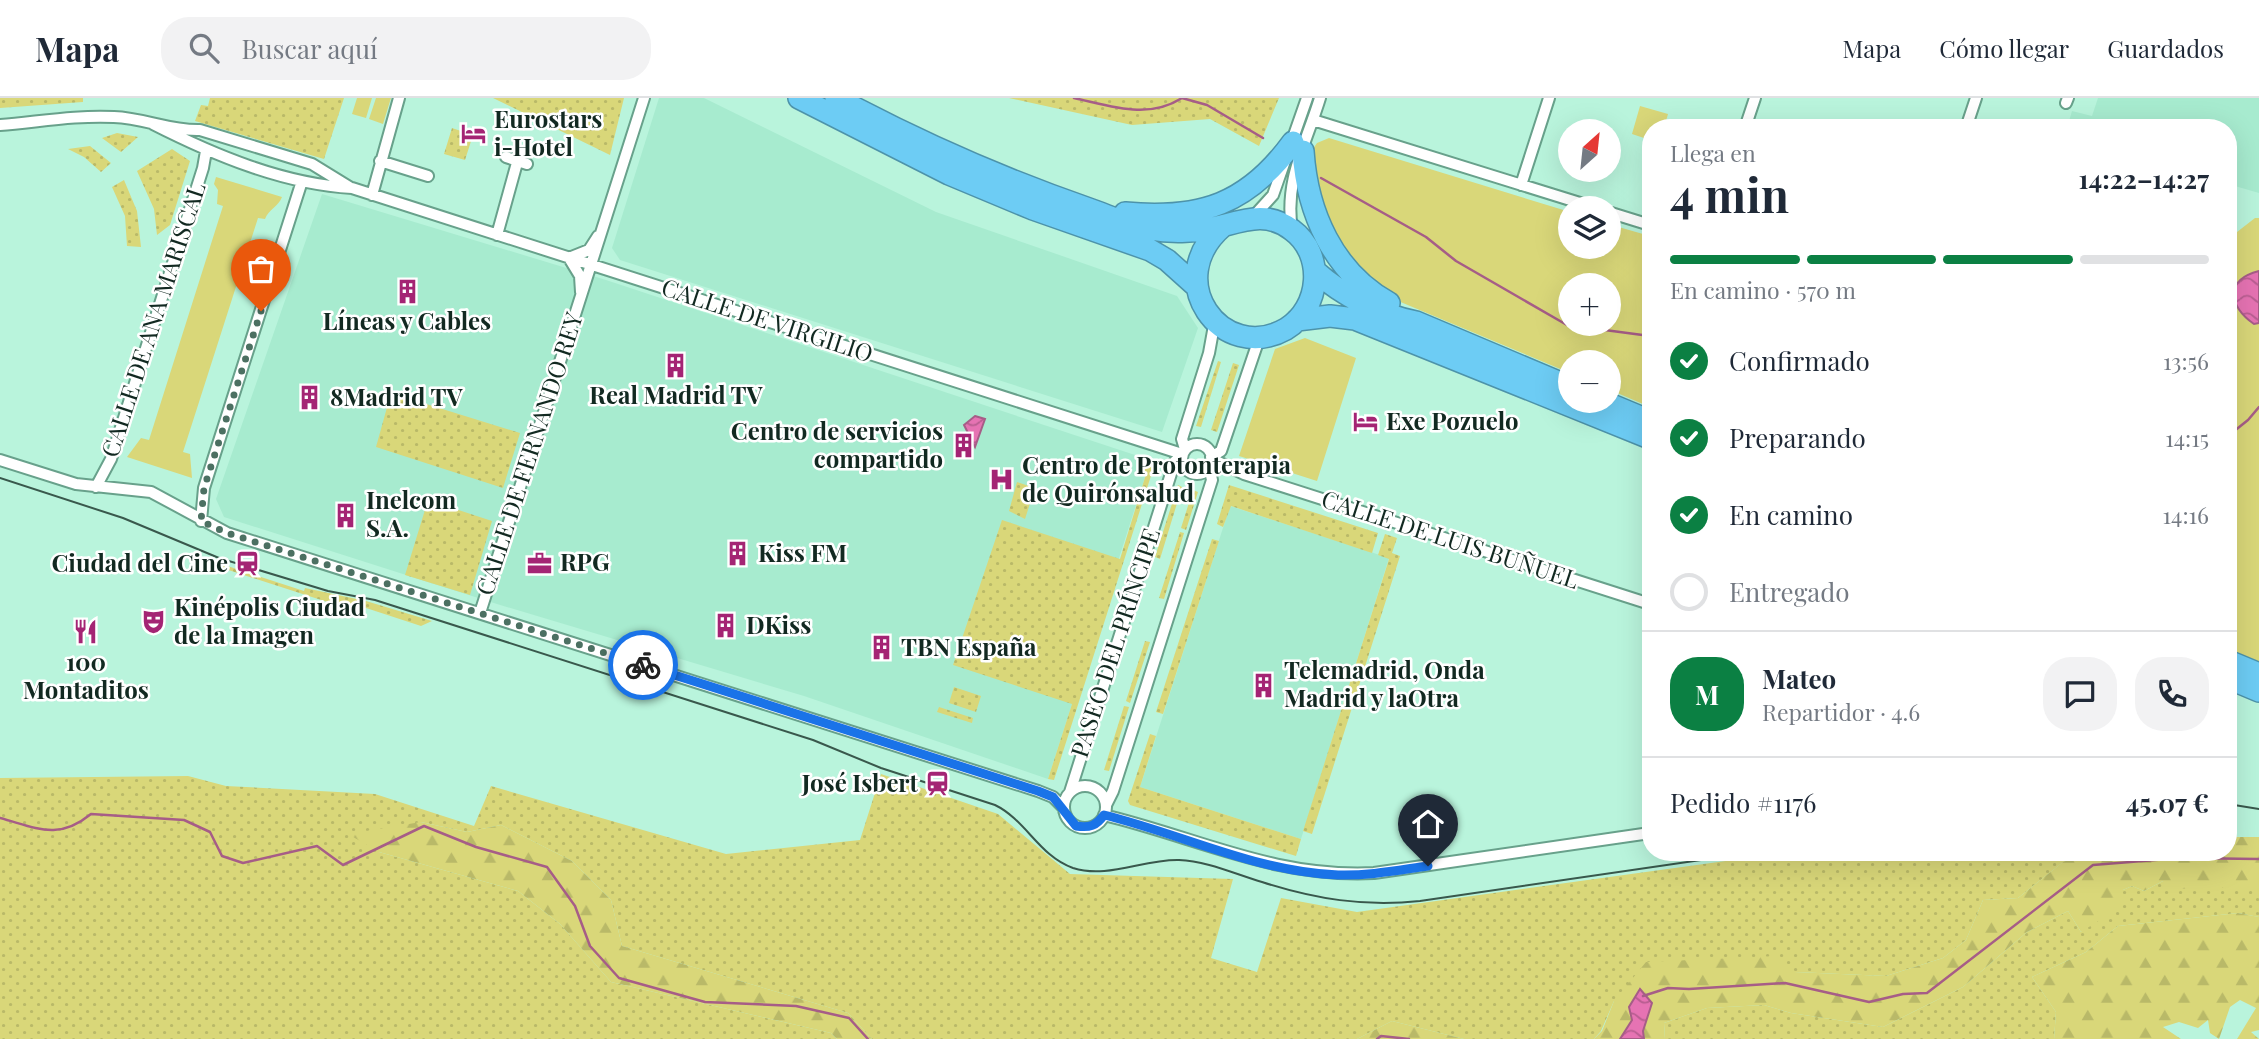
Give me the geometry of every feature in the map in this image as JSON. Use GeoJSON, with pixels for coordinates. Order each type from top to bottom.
{"type":"FeatureCollection","features":[{"type":"Feature","properties":{"kind":"highway"},"geometry":{"type":"LineString","coordinates":[[799,98],[949,174],[1033,209],[1150,250],[1167,260],[1196,286],[1206,310],[1228,330],[1260,337],[1274,334],[1297,320],[1308,306],[1314,289],[1315,271],[1304,241],[1292,229],[1274,220],[1252,217],[1223,226],[1174,231],[1150,229],[1114,220],[962,162],[836,98]]}},
{"type":"Feature","properties":{"kind":"highway"},"geometry":{"type":"LineString","coordinates":[[1092,210],[1148,215],[1207,209],[1248,190],[1298,147]]}},
{"type":"Feature","properties":{"kind":"highway"},"geometry":{"type":"LineString","coordinates":[[1298,147],[1308,195],[1335,253],[1353,275],[1376,295],[1416,322]]}},
{"type":"Feature","properties":{"kind":"highway"},"geometry":{"type":"LineString","coordinates":[[1196,286],[1201,252],[1223,226]]}},
{"type":"Feature","properties":{"kind":"highway"},"geometry":{"type":"LineString","coordinates":[[1315,271],[1348,295],[1558,382]]}},
{"type":"Feature","properties":{"kind":"highway"},"geometry":{"type":"LineString","coordinates":[[1297,320],[1330,316],[1355,319],[1642,435]]}},
{"type":"Feature","properties":{"kind":"highway"},"geometry":{"type":"LineString","coordinates":[[1621,409],[1642,418]]}},
{"type":"Feature","properties":{"kind":"highway"},"geometry":{"type":"LineString","coordinates":[[2237,665],[2259,674]]}},
{"type":"Feature","properties":{"kind":"highway"},"geometry":{"type":"LineString","coordinates":[[2237,682],[2259,691]]}},
{"type":"Feature","properties":{"kind":"street"},"geometry":{"type":"LineString","coordinates":[[372,195],[400,98]]}},
{"type":"Feature","properties":{"kind":"street","name":"CALLE DE FERNANDO REY"},"geometry":{"type":"LineString","coordinates":[[480,613],[644,98]]}},
{"type":"Feature","properties":{"kind":"street"},"geometry":{"type":"LineString","coordinates":[[1292,229],[1288,198],[1307,98]]}},
{"type":"Feature","properties":{"kind":"street"},"geometry":{"type":"LineString","coordinates":[[1252,217],[1273,195],[1313,120],[1320,98]]}},
{"type":"Feature","properties":{"kind":"street"},"geometry":{"type":"LineString","coordinates":[[1521,185],[1549,98]]}},
{"type":"Feature","properties":{"kind":"street"},"geometry":{"type":"LineString","coordinates":[[1748,119],[1755,98]]}},
{"type":"Feature","properties":{"kind":"street"},"geometry":{"type":"LineString","coordinates":[[1969,119],[1976,98]]}},
{"type":"Feature","properties":{"kind":"street","name":"CALLE DE VIRGILIO"},"geometry":{"type":"LineString","coordinates":[[0,125],[86,116],[130,118],[212,132],[312,164],[352,188]]}},
{"type":"Feature","properties":{"kind":"street"},"geometry":{"type":"LineString","coordinates":[[1313,120],[1558,196]]}},
{"type":"Feature","properties":{"kind":"street","name":"CALLE DE VIRGILIO"},"geometry":{"type":"LineString","coordinates":[[153,124],[206,151],[302,181],[352,188],[1183,454]]}},
{"type":"Feature","properties":{"kind":"street","name":"CALLE DE ANA MARISCAL"},"geometry":{"type":"LineString","coordinates":[[96,487],[111,459],[200,178],[206,151]]}},
{"type":"Feature","properties":{"kind":"street"},"geometry":{"type":"LineString","coordinates":[[497,235],[521,159],[506,157]]}},
{"type":"Feature","properties":{"kind":"street"},"geometry":{"type":"LineString","coordinates":[[380,161],[428,176]]}},
{"type":"Feature","properties":{"kind":"street"},"geometry":{"type":"LineString","coordinates":[[201,521],[204,488],[302,181]]}},
{"type":"Feature","properties":{"kind":"street"},"geometry":{"type":"LineString","coordinates":[[1621,216],[1642,223]]}},
{"type":"Feature","properties":{"kind":"street"},"geometry":{"type":"LineString","coordinates":[[569,258],[589,250],[600,234]]}},
{"type":"Feature","properties":{"kind":"street","name":"CALLE DE FERNANDO REY"},"geometry":{"type":"LineString","coordinates":[[569,258],[580,276],[581,295]]}},
{"type":"Feature","properties":{"kind":"street","name":"PASEO DEL PRÍNCIPE"},"geometry":{"type":"LineString","coordinates":[[1070,792],[1175,461],[1183,454],[1182,439],[1209,353],[1215,320]]}},
{"type":"Feature","properties":{"kind":"street","name":"PASEO DEL PRÍNCIPE"},"geometry":{"type":"LineString","coordinates":[[1105,810],[1212,480],[1211,461],[1221,451],[1260,337]]}},
{"type":"Feature","properties":{"kind":"street"},"geometry":{"type":"LineString","coordinates":[[1198,444],[1204,446],[1211,461],[1196,473],[1189,471],[1183,454],[1198,444]]}},
{"type":"Feature","properties":{"kind":"street"},"geometry":{"type":"LineString","coordinates":[[0,460],[76,484],[96,487],[121,486],[151,492],[227,533],[1038,791],[1053,797],[1076,826],[1087,828],[1098,824],[1105,810]]}},
{"type":"Feature","properties":{"kind":"street","name":"CALLE DE LUIS BUÑUEL"},"geometry":{"type":"LineString","coordinates":[[1211,461],[1244,474],[1642,601]]}},
{"type":"Feature","properties":{"kind":"street"},"geometry":{"type":"LineString","coordinates":[[1064,808],[1070,792],[1078,787],[1096,789],[1105,810],[1268,865],[1339,875],[1388,871],[1642,834]]}},
{"type":"Feature","properties":{"kind":"shaded area"},"geometry":{"type":"Polygon","coordinates":[[[659,98],[704,98],[936,212],[1177,296],[1198,328],[1162,432],[620,260],[612,248],[659,98]]]}},
{"type":"Feature","properties":{"kind":"shaded area"},"geometry":{"type":"Polygon","coordinates":[[[2098,98],[2259,98],[2259,193],[2237,187],[2237,119],[2070,119],[2072,111],[2092,116],[2098,98]]]}},
{"type":"Feature","properties":{"kind":"shaded area"},"geometry":{"type":"Polygon","coordinates":[[[322,194],[606,280],[1135,455],[1146,474],[1048,779],[804,696],[497,604],[224,517],[216,499],[322,194]]]}},
{"type":"Feature","properties":{"kind":"shaded area"},"geometry":{"type":"Polygon","coordinates":[[[1230,506],[1389,558],[1301,839],[1140,787],[1230,506]]]}},
{"type":"Feature","properties":{"kind":"green space"},"geometry":{"type":"Polygon","coordinates":[[[0,98],[83,98],[83,102],[0,108],[0,98]]]}},
{"type":"Feature","properties":{"kind":"green space"},"geometry":{"type":"Polygon","coordinates":[[[210,98],[344,98],[324,159],[195,121],[201,105],[208,106],[210,98]]]}},
{"type":"Feature","properties":{"kind":"green space"},"geometry":{"type":"Polygon","coordinates":[[[357,98],[372,98],[366,118],[352,114],[357,98]]]}},
{"type":"Feature","properties":{"kind":"green space"},"geometry":{"type":"Polygon","coordinates":[[[376,98],[391,98],[383,124],[369,119],[376,98]]]}},
{"type":"Feature","properties":{"kind":"green space"},"geometry":{"type":"Polygon","coordinates":[[[493,98],[624,98],[610,155],[493,98]]]}},
{"type":"Feature","properties":{"kind":"green space"},"geometry":{"type":"Polygon","coordinates":[[[1009,98],[1279,98],[1259,146],[1210,119],[1132,125],[1009,98]]]}},
{"type":"Feature","properties":{"kind":"green space"},"geometry":{"type":"Polygon","coordinates":[[[1640,106],[1668,114],[1667,119],[1642,119],[1642,137],[1632,134],[1640,106]]]}},
{"type":"Feature","properties":{"kind":"green space"},"geometry":{"type":"Polygon","coordinates":[[[452,128],[473,135],[465,160],[444,154],[452,128]]]}},
{"type":"Feature","properties":{"kind":"green space"},"geometry":{"type":"Polygon","coordinates":[[[117,133],[138,137],[121,152],[102,138],[117,133]]]}},
{"type":"Feature","properties":{"kind":"green space"},"geometry":{"type":"Polygon","coordinates":[[[1329,138],[1558,208],[1558,259],[1621,259],[1621,228],[1642,234],[1642,404],[1621,395],[1621,350],[1558,350],[1558,368],[1391,298],[1339,249],[1308,156],[1317,143],[1329,138]]]}},
{"type":"Feature","properties":{"kind":"green space"},"geometry":{"type":"Polygon","coordinates":[[[90,146],[111,163],[101,172],[84,157],[68,149],[90,146]]]}},
{"type":"Feature","properties":{"kind":"green space"},"geometry":{"type":"Polygon","coordinates":[[[172,149],[190,161],[170,225],[157,235],[154,209],[137,171],[172,149]]]}},
{"type":"Feature","properties":{"kind":"green space"},"geometry":{"type":"Polygon","coordinates":[[[216,177],[282,197],[265,219],[258,218],[183,452],[190,454],[192,478],[127,457],[141,438],[149,440],[223,206],[217,204],[218,190],[214,184],[216,177]]]}},
{"type":"Feature","properties":{"kind":"green space"},"geometry":{"type":"Polygon","coordinates":[[[124,180],[137,211],[141,247],[127,246],[125,216],[112,187],[124,180]]]}},
{"type":"Feature","properties":{"kind":"green space"},"geometry":{"type":"Polygon","coordinates":[[[2255,218],[2259,218],[2259,665],[2237,655],[2237,232],[2255,218]]]}},
{"type":"Feature","properties":{"kind":"green space"},"geometry":{"type":"Polygon","coordinates":[[[1305,338],[1356,358],[1317,481],[1239,456],[1275,349],[1305,338]]]}},
{"type":"Feature","properties":{"kind":"green space"},"geometry":{"type":"Polygon","coordinates":[[[1218,361],[1221,362],[1201,427],[1196,426],[1218,361]]]}},
{"type":"Feature","properties":{"kind":"green space"},"geometry":{"type":"Polygon","coordinates":[[[1233,363],[1239,365],[1217,432],[1211,430],[1233,363]]]}},
{"type":"Feature","properties":{"kind":"green space"},"geometry":{"type":"Polygon","coordinates":[[[391,393],[520,433],[503,488],[376,447],[391,393]]]}},
{"type":"Feature","properties":{"kind":"green space"},"geometry":{"type":"Polygon","coordinates":[[[1149,459],[1156,460],[1054,780],[1048,779],[1072,704],[953,665],[1002,520],[1120,559],[1146,474],[1142,466],[1149,459]]]}},
{"type":"Feature","properties":{"kind":"green space"},"geometry":{"type":"Polygon","coordinates":[[[1017,482],[1035,488],[1025,519],[1009,511],[1017,482]]]}},
{"type":"Feature","properties":{"kind":"green space"},"geometry":{"type":"Polygon","coordinates":[[[1178,485],[1182,487],[1160,559],[1155,557],[1178,485]]]}},
{"type":"Feature","properties":{"kind":"green space"},"geometry":{"type":"Polygon","coordinates":[[[1229,485],[1378,533],[1372,553],[1231,506],[1223,527],[1217,524],[1229,485]]]}},
{"type":"Feature","properties":{"kind":"green space"},"geometry":{"type":"Polygon","coordinates":[[[1193,490],[1198,492],[1186,530],[1181,528],[1193,490]]]}},
{"type":"Feature","properties":{"kind":"green space"},"geometry":{"type":"Polygon","coordinates":[[[428,500],[492,521],[470,595],[405,575],[428,500]]]}},
{"type":"Feature","properties":{"kind":"green space"},"geometry":{"type":"Polygon","coordinates":[[[1180,532],[1184,533],[1164,599],[1159,598],[1180,532]]]}},
{"type":"Feature","properties":{"kind":"green space"},"geometry":{"type":"Polygon","coordinates":[[[1385,534],[1397,538],[1392,553],[1400,556],[1312,834],[1303,831],[1389,559],[1378,555],[1385,534]]]}},
{"type":"Feature","properties":{"kind":"green space"},"geometry":{"type":"Polygon","coordinates":[[[1212,539],[1219,541],[1163,714],[1156,712],[1212,539]]]}},
{"type":"Feature","properties":{"kind":"green space"},"geometry":{"type":"Polygon","coordinates":[[[215,562],[304,591],[305,588],[366,601],[432,621],[421,626],[363,607],[352,610],[213,565],[215,562]]]}},
{"type":"Feature","properties":{"kind":"green space"},"geometry":{"type":"Polygon","coordinates":[[[1145,641],[1150,642],[1130,703],[1126,701],[1145,641]]]}},
{"type":"Feature","properties":{"kind":"green space"},"geometry":{"type":"Polygon","coordinates":[[[954,687],[981,696],[976,712],[949,703],[954,687]]]}},
{"type":"Feature","properties":{"kind":"green space"},"geometry":{"type":"Polygon","coordinates":[[[1124,706],[1129,707],[1109,771],[1104,770],[1124,706]]]}},
{"type":"Feature","properties":{"kind":"green space"},"geometry":{"type":"Polygon","coordinates":[[[939,707],[973,718],[972,723],[937,712],[939,707]]]}},
{"type":"Feature","properties":{"kind":"green space"},"geometry":{"type":"Polygon","coordinates":[[[1150,734],[1156,736],[1140,787],[1301,839],[1296,856],[1130,805],[1128,801],[1150,734]]]}},
{"type":"Feature","properties":{"kind":"green space"},"geometry":{"type":"Polygon","coordinates":[[[881,774],[998,814],[1070,874],[1233,879],[1211,958],[1257,972],[1281,898],[1357,912],[1725,861],[2067,861],[2018,898],[1983,900],[1966,940],[1943,958],[1886,976],[1795,972],[1614,1001],[1601,1031],[1594,1039],[1464,1039],[1392,1021],[1357,1039],[872,1039],[848,1013],[622,946],[611,900],[572,861],[501,825],[467,832],[421,822],[379,852],[518,891],[560,924],[611,982],[831,1033],[837,1039],[0,1039],[0,778],[188,776],[226,786],[375,794],[474,826],[491,786],[726,854],[860,840],[881,774]]]}},
{"type":"Feature","properties":{"kind":"green space"},"geometry":{"type":"Polygon","coordinates":[[[421,822],[467,832],[501,825],[572,861],[611,900],[622,946],[848,1013],[872,1039],[837,1039],[831,1033],[611,982],[560,924],[518,891],[379,852],[348,834],[421,822]]]}},
{"type":"Feature","properties":{"kind":"green space"},"geometry":{"type":"Polygon","coordinates":[[[2237,837],[2259,837],[2259,887],[2174,889],[2163,881],[2144,891],[2132,886],[2123,890],[2122,906],[2081,932],[2068,911],[2027,932],[1963,987],[1883,1027],[1791,1013],[1764,1005],[1707,1008],[1664,1023],[1665,1039],[1594,1039],[1602,1031],[1614,1001],[1646,962],[1778,956],[1795,972],[1886,976],[1943,958],[1966,940],[1983,900],[2018,898],[2063,862],[2237,861],[2237,837]]]}},
{"type":"Feature","properties":{"kind":"green space"},"geometry":{"type":"Polygon","coordinates":[[[2163,881],[2259,887],[2259,917],[2238,913],[2118,926],[2086,952],[2032,977],[2056,1012],[2054,1039],[1665,1039],[1664,1023],[1707,1008],[1764,1005],[1791,1013],[1883,1027],[1963,987],[2027,932],[2068,911],[2081,932],[2123,890],[2132,886],[2144,891],[2163,881]]]}},
{"type":"Feature","properties":{"kind":"green space"},"geometry":{"type":"Polygon","coordinates":[[[2238,913],[2259,917],[2259,1030],[2251,1032],[2259,1039],[2237,1039],[2256,1008],[2240,1000],[2230,1007],[2219,1039],[2210,1033],[2208,1020],[2198,1028],[2179,1022],[2163,1027],[2181,1039],[2054,1039],[2056,1012],[2032,977],[2086,952],[2118,926],[2238,913]]]}},
{"type":"Feature","properties":{"kind":"green space"},"geometry":{"type":"Polygon","coordinates":[[[1392,1021],[1464,1039],[1357,1039],[1392,1021]]]}},
{"type":"Feature","properties":{"kind":"water"},"geometry":{"type":"Polygon","coordinates":[[[2259,271],[2259,323],[2254,324],[2237,306],[2237,285],[2248,275],[2259,271]]]}},
{"type":"Feature","properties":{"kind":"water"},"geometry":{"type":"Polygon","coordinates":[[[975,416],[985,419],[975,447],[964,425],[975,416]]]}},
{"type":"Feature","properties":{"kind":"water"},"geometry":{"type":"Polygon","coordinates":[[[1640,989],[1652,1003],[1643,1031],[1644,1039],[1620,1039],[1632,1020],[1629,1007],[1640,989]]]}},
{"type":"Feature","properties":{"kind":"waterway"},"geometry":{"type":"LineString","coordinates":[[1074,98],[1143,110],[1169,105],[1182,98],[1207,105],[1263,138]]}},
{"type":"Feature","properties":{"kind":"waterway"},"geometry":{"type":"LineString","coordinates":[[1321,178],[1426,237],[1456,261],[1567,325],[1642,335]]}},
{"type":"Feature","properties":{"kind":"waterway"},"geometry":{"type":"LineString","coordinates":[[2237,429],[2259,407]]}},
{"type":"Feature","properties":{"kind":"waterway"},"geometry":{"type":"LineString","coordinates":[[0,818],[47,830],[68,827],[91,814],[184,820],[210,832],[222,856],[243,863],[317,846],[343,865],[424,826],[476,847],[547,867],[575,906],[590,946],[619,978],[705,1002],[796,1006],[849,1018],[868,1039]]}},
{"type":"Feature","properties":{"kind":"waterway"},"geometry":{"type":"LineString","coordinates":[[2237,859],[2259,859]]}},
{"type":"Feature","properties":{"kind":"waterway"},"geometry":{"type":"LineString","coordinates":[[1643,996],[1668,988],[1785,983],[1869,1002],[1903,994],[1927,993],[2093,865],[2143,861]]}},
{"type":"Feature","properties":{"kind":"waterway"},"geometry":{"type":"LineString","coordinates":[[1377,1039],[1381,1036],[1409,1039]]}},
{"type":"Feature","properties":{"kind":"tram line"},"geometry":{"type":"LineString","coordinates":[[0,478],[123,518],[219,558],[328,591],[375,600],[813,740],[881,768],[995,805],[1015,819],[1051,855],[1073,868],[1086,871],[1112,870],[1166,861],[1189,861],[1321,897],[1399,903],[1694,861]]}},
{"type":"Feature","properties":{"kind":"tram line"},"geometry":{"type":"LineString","coordinates":[[2237,805],[2259,809]]}},
{"type":"Feature","properties":{"kind":"way so far"},"geometry":{"type":"LineString","coordinates":[[261,311],[204,488],[201,521],[227,533],[643,665]]}},
{"type":"Feature","properties":{"kind":"place","name":"Eurostars i-Hotel"},"geometry":{"type":"Point","coordinates":[474,134]}},
{"type":"Feature","properties":{"kind":"place","name":"Líneas y Cables"},"geometry":{"type":"Point","coordinates":[407,291]}},
{"type":"Feature","properties":{"kind":"place","name":"Real Madrid TV"},"geometry":{"type":"Point","coordinates":[676,365]}},
{"type":"Feature","properties":{"kind":"place","name":"8Madrid TV"},"geometry":{"type":"Point","coordinates":[310,398]}},
{"type":"Feature","properties":{"kind":"place","name":"Exe Pozuelo"},"geometry":{"type":"Point","coordinates":[1366,422]}},
{"type":"Feature","properties":{"kind":"place","name":"Centro de servicios compartido"},"geometry":{"type":"Point","coordinates":[963,446]}},
{"type":"Feature","properties":{"kind":"place","name":"Centro de Protonterapia de Quirónsalud"},"geometry":{"type":"Point","coordinates":[1002,480]}},
{"type":"Feature","properties":{"kind":"place","name":"Inelcom S.A."},"geometry":{"type":"Point","coordinates":[346,515]}},
{"type":"Feature","properties":{"kind":"place","name":"Kiss FM"},"geometry":{"type":"Point","coordinates":[738,554]}},
{"type":"Feature","properties":{"kind":"place","name":"RPG"},"geometry":{"type":"Point","coordinates":[540,563]}},
{"type":"Feature","properties":{"kind":"place","name":"Ciudad del Cine"},"geometry":{"type":"Point","coordinates":[248,564]}},
{"type":"Feature","properties":{"kind":"place","name":"Kinépolis Ciudad de la Imagen"},"geometry":{"type":"Point","coordinates":[154,622]}},
{"type":"Feature","properties":{"kind":"place","name":"DKiss"},"geometry":{"type":"Point","coordinates":[726,626]}},
{"type":"Feature","properties":{"kind":"place","name":"100 Montaditos"},"geometry":{"type":"Point","coordinates":[86,632]}},
{"type":"Feature","properties":{"kind":"place","name":"TBN España"},"geometry":{"type":"Point","coordinates":[881,648]}},
{"type":"Feature","properties":{"kind":"place","name":"Telemadrid, Onda Madrid y laOtra"},"geometry":{"type":"Point","coordinates":[1264,685]}},
{"type":"Feature","properties":{"kind":"place","name":"José Isbert"},"geometry":{"type":"Point","coordinates":[938,784]}},
{"type":"Feature","properties":{"kind":"route"},"geometry":{"type":"LineString","coordinates":[[643,665],[1038,791],[1053,797],[1076,826],[1087,828],[1098,824],[1104,815],[1268,865],[1302,872],[1339,875],[1428,866]]}}]}
